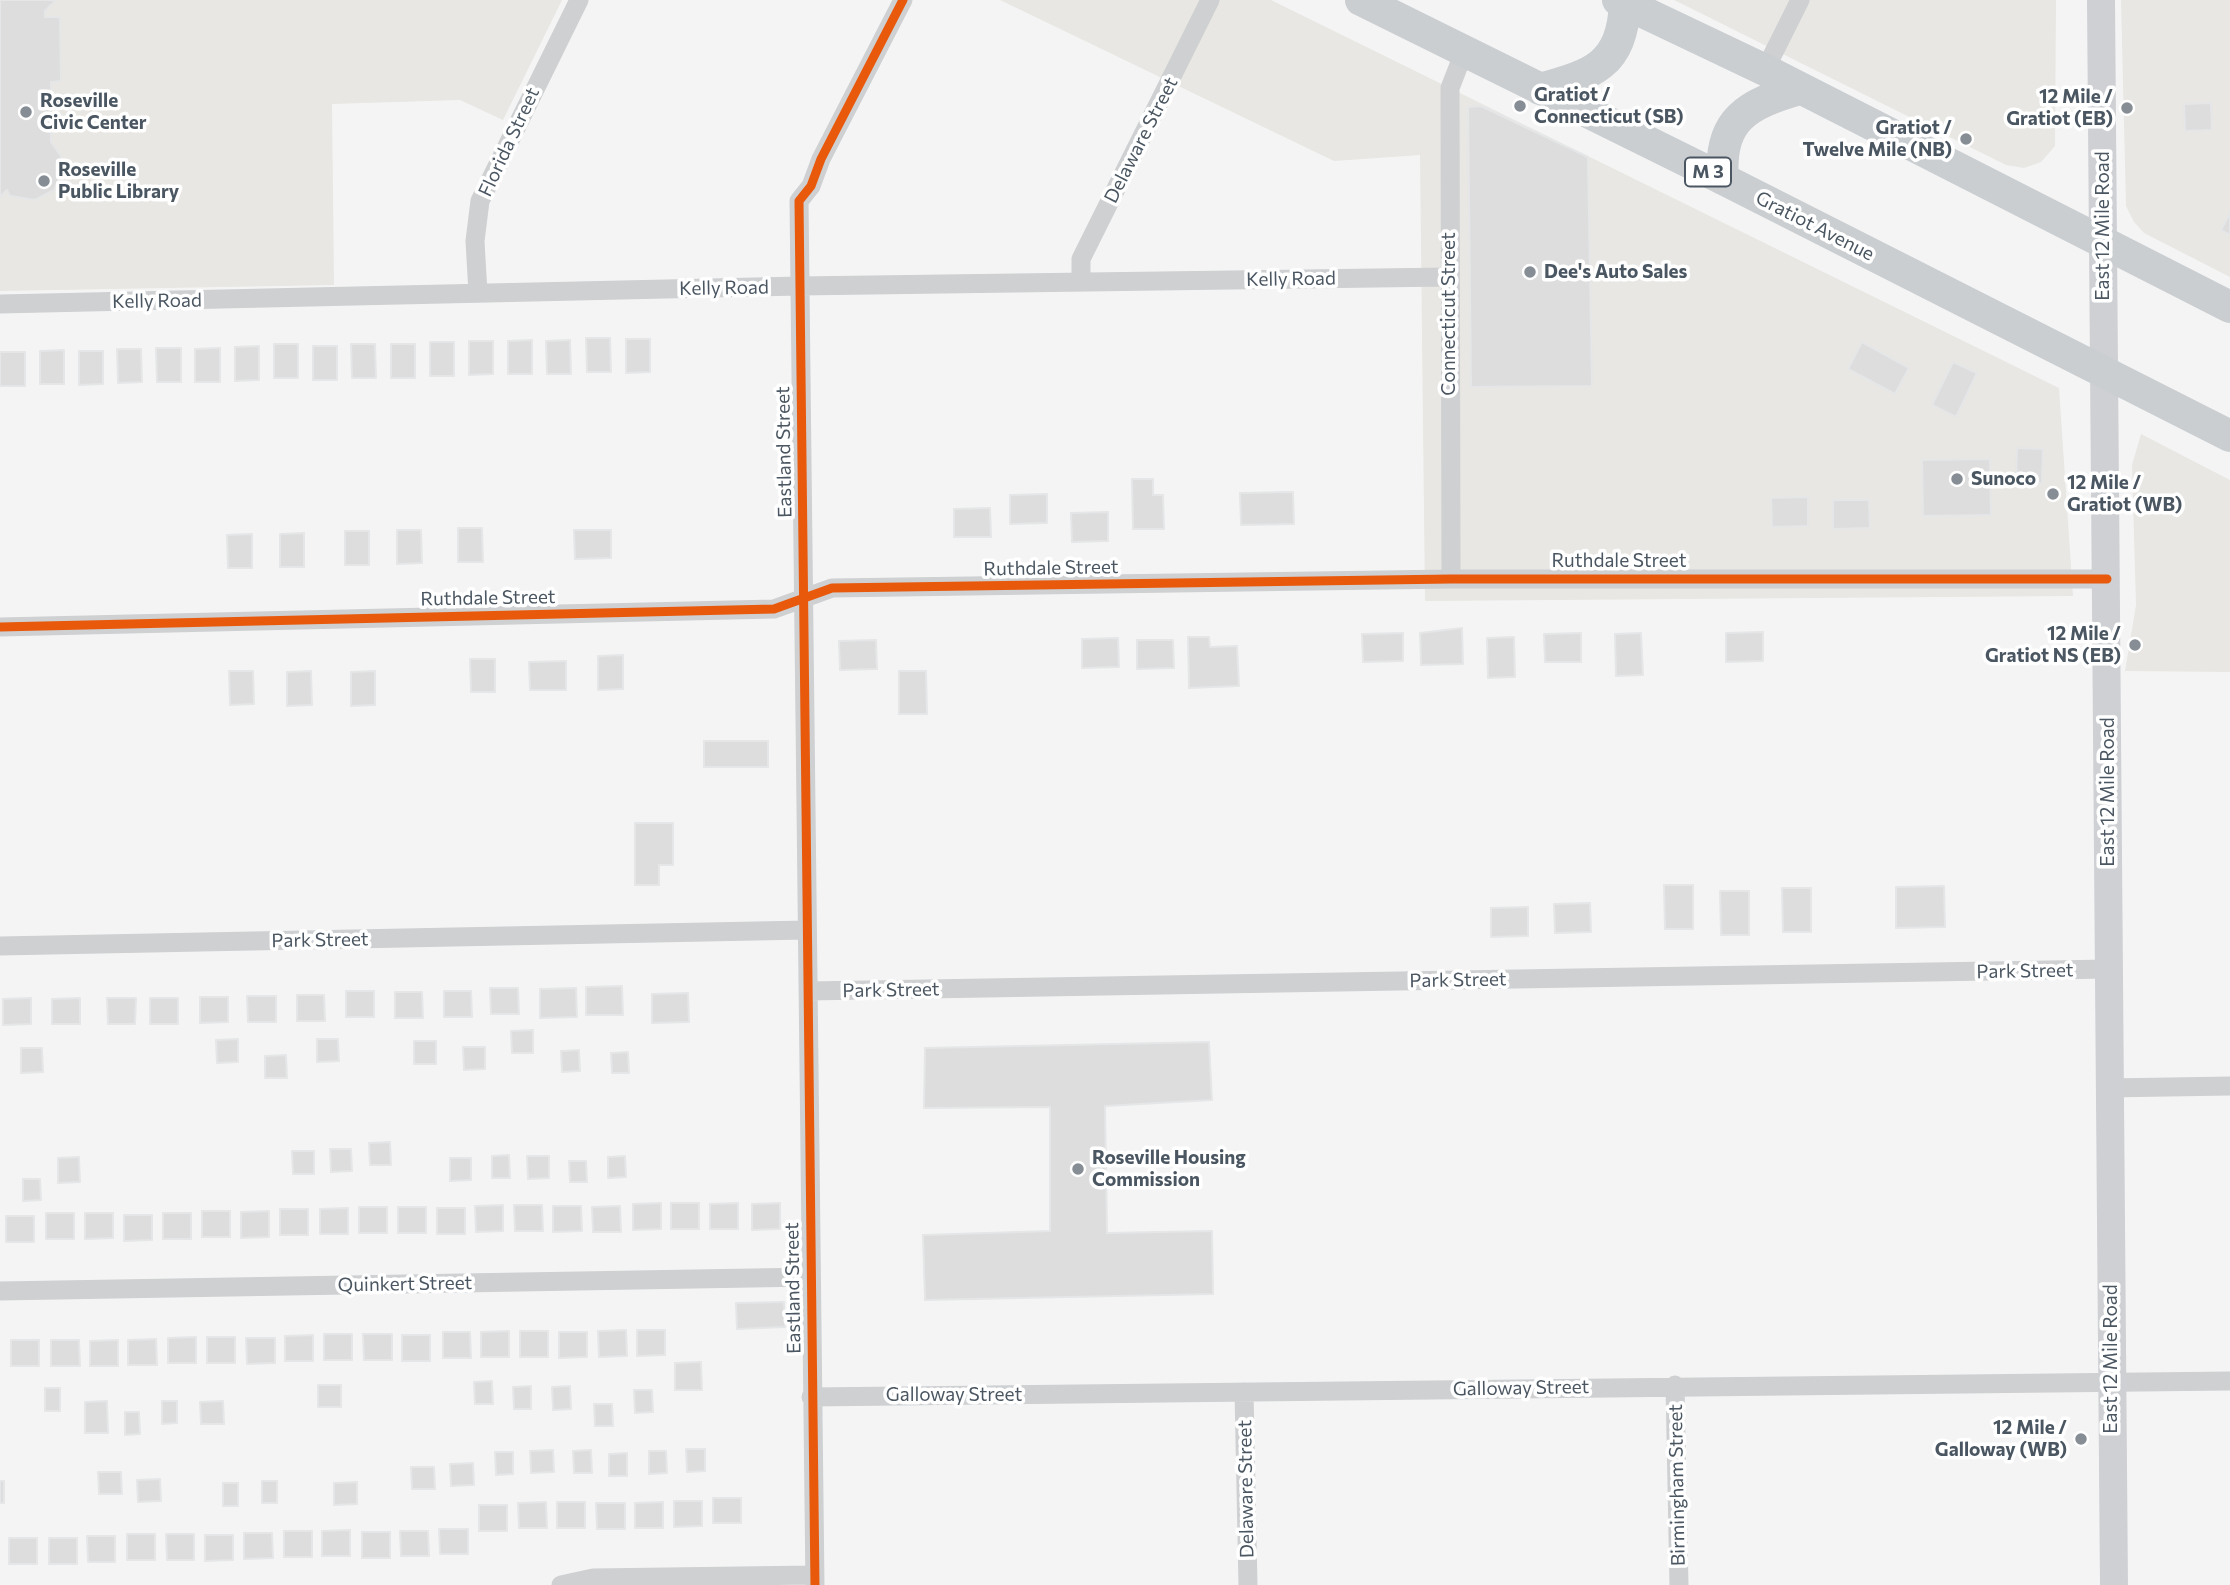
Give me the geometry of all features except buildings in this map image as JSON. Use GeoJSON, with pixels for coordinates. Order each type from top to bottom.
{"type":"FeatureCollection","features":[{"type":"Feature","properties":{"kind":"main road","name":"Gratiot Avenue"},"geometry":{"type":"LineString","coordinates":[[1361,0],[1723,179],[2230,436]]}},
{"type":"Feature","properties":{"kind":"main road","name":"East 12 Mile Road"},"geometry":{"type":"LineString","coordinates":[[2101,0],[2114,1585]]}},
{"type":"Feature","properties":{"kind":"main road"},"geometry":{"type":"LineString","coordinates":[[1540,89],[1576,79],[1596,69],[1611,56],[1620,41],[1622,2],[1765,70],[2230,307]]}},
{"type":"Feature","properties":{"kind":"main road"},"geometry":{"type":"LineString","coordinates":[[1723,179],[1724,141],[1733,124],[1767,98],[1800,89]]}},
{"type":"Feature","properties":{"kind":"street","name":"Florida Street"},"geometry":{"type":"LineString","coordinates":[[478,293],[475,241],[481,201],[579,0]]}},
{"type":"Feature","properties":{"kind":"street","name":"Eastland Street"},"geometry":{"type":"LineString","coordinates":[[814,1580],[799,201],[811,186],[821,159],[903,0]]}},
{"type":"Feature","properties":{"kind":"street","name":"Delaware Street"},"geometry":{"type":"LineString","coordinates":[[1081,282],[1081,259],[1210,0]]}},
{"type":"Feature","properties":{"kind":"street"},"geometry":{"type":"LineString","coordinates":[[1765,70],[1800,0]]}},
{"type":"Feature","properties":{"kind":"street","name":"Connecticut Street"},"geometry":{"type":"LineString","coordinates":[[1451,579],[1448,277],[1450,88],[1464,52]]}},
{"type":"Feature","properties":{"kind":"street","name":"Kelly Road"},"geometry":{"type":"LineString","coordinates":[[0,304],[799,286],[1448,277]]}},
{"type":"Feature","properties":{"kind":"street","name":"Ruthdale Street"},"geometry":{"type":"LineString","coordinates":[[0,627],[775,609],[832,589],[1451,579],[2107,579]]}},
{"type":"Feature","properties":{"kind":"street","name":"Park Street"},"geometry":{"type":"LineString","coordinates":[[0,946],[807,930]]}},
{"type":"Feature","properties":{"kind":"street","name":"Park Street"},"geometry":{"type":"LineString","coordinates":[[808,991],[2108,969]]}},
{"type":"Feature","properties":{"kind":"street"},"geometry":{"type":"LineString","coordinates":[[2108,1088],[2230,1086]]}},
{"type":"Feature","properties":{"kind":"street","name":"Quinkert Street"},"geometry":{"type":"LineString","coordinates":[[0,1291],[810,1277]]}},
{"type":"Feature","properties":{"kind":"street","name":"Galloway Street"},"geometry":{"type":"LineString","coordinates":[[811,1397],[1675,1385],[2230,1381]]}},
{"type":"Feature","properties":{"kind":"street","name":"Birmingham Street"},"geometry":{"type":"LineString","coordinates":[[1675,1385],[1679,1585]]}},
{"type":"Feature","properties":{"kind":"street","name":"Delaware Street"},"geometry":{"type":"LineString","coordinates":[[1244,1392],[1248,1585]]}},
{"type":"Feature","properties":{"kind":"street"},"geometry":{"type":"LineString","coordinates":[[561,1585],[593,1578],[814,1580]]}},
{"type":"Feature","properties":{"kind":"shaded area"},"geometry":{"type":"Polygon","coordinates":[[[0,0],[562,0],[503,120],[460,100],[332,104],[334,285],[0,291],[0,0]]]}},
{"type":"Feature","properties":{"kind":"shaded area"},"geometry":{"type":"Polygon","coordinates":[[[1000,0],[1271,0],[2059,388],[2073,596],[1425,601],[1420,155],[1334,161],[1000,0]]]}},
{"type":"Feature","properties":{"kind":"shaded area"},"geometry":{"type":"Polygon","coordinates":[[[1674,0],[2056,0],[2055,146],[2041,162],[2024,168],[2006,165],[1674,0]]]}},
{"type":"Feature","properties":{"kind":"shaded area"},"geometry":{"type":"Polygon","coordinates":[[[2121,0],[2230,0],[2230,277],[2144,233],[2134,222],[2126,206],[2121,0]]]}},
{"type":"Feature","properties":{"kind":"shaded area"},"geometry":{"type":"Polygon","coordinates":[[[2141,434],[2230,480],[2230,672],[2125,671],[2136,605],[2132,465],[2141,434]]]}},
{"type":"Feature","properties":{"kind":"cycle path"},"geometry":{"type":"LineString","coordinates":[[815,1585],[799,201],[811,186],[821,159],[903,0]]}},
{"type":"Feature","properties":{"kind":"cycle path"},"geometry":{"type":"LineString","coordinates":[[0,627],[774,609],[832,588],[1451,579],[2107,579]]}},
{"type":"Feature","properties":{"kind":"place","name":"Gratiot / Connecticut (SB)"},"geometry":{"type":"Point","coordinates":[1520,106]}},
{"type":"Feature","properties":{"kind":"place","name":"12 Mile / Gratiot (EB)"},"geometry":{"type":"Point","coordinates":[2127,108]}},
{"type":"Feature","properties":{"kind":"place","name":"Roseville Civic Center"},"geometry":{"type":"Point","coordinates":[26,112]}},
{"type":"Feature","properties":{"kind":"place","name":"Gratiot / Twelve Mile (NB)"},"geometry":{"type":"Point","coordinates":[1966,139]}},
{"type":"Feature","properties":{"kind":"place","name":"Roseville Public Library"},"geometry":{"type":"Point","coordinates":[44,181]}},
{"type":"Feature","properties":{"kind":"place","name":"Dee's Auto Sales"},"geometry":{"type":"Point","coordinates":[1530,272]}},
{"type":"Feature","properties":{"kind":"place","name":"Sunoco"},"geometry":{"type":"Point","coordinates":[1957,479]}},
{"type":"Feature","properties":{"kind":"place","name":"12 Mile / Gratiot (WB)"},"geometry":{"type":"Point","coordinates":[2053,494]}},
{"type":"Feature","properties":{"kind":"place","name":"12 Mile / Gratiot NS (EB)"},"geometry":{"type":"Point","coordinates":[2135,645]}},
{"type":"Feature","properties":{"kind":"place","name":"Roseville Housing Commission"},"geometry":{"type":"Point","coordinates":[1078,1169]}},
{"type":"Feature","properties":{"kind":"place","name":"12 Mile / Galloway (WB)"},"geometry":{"type":"Point","coordinates":[2081,1439]}}]}
